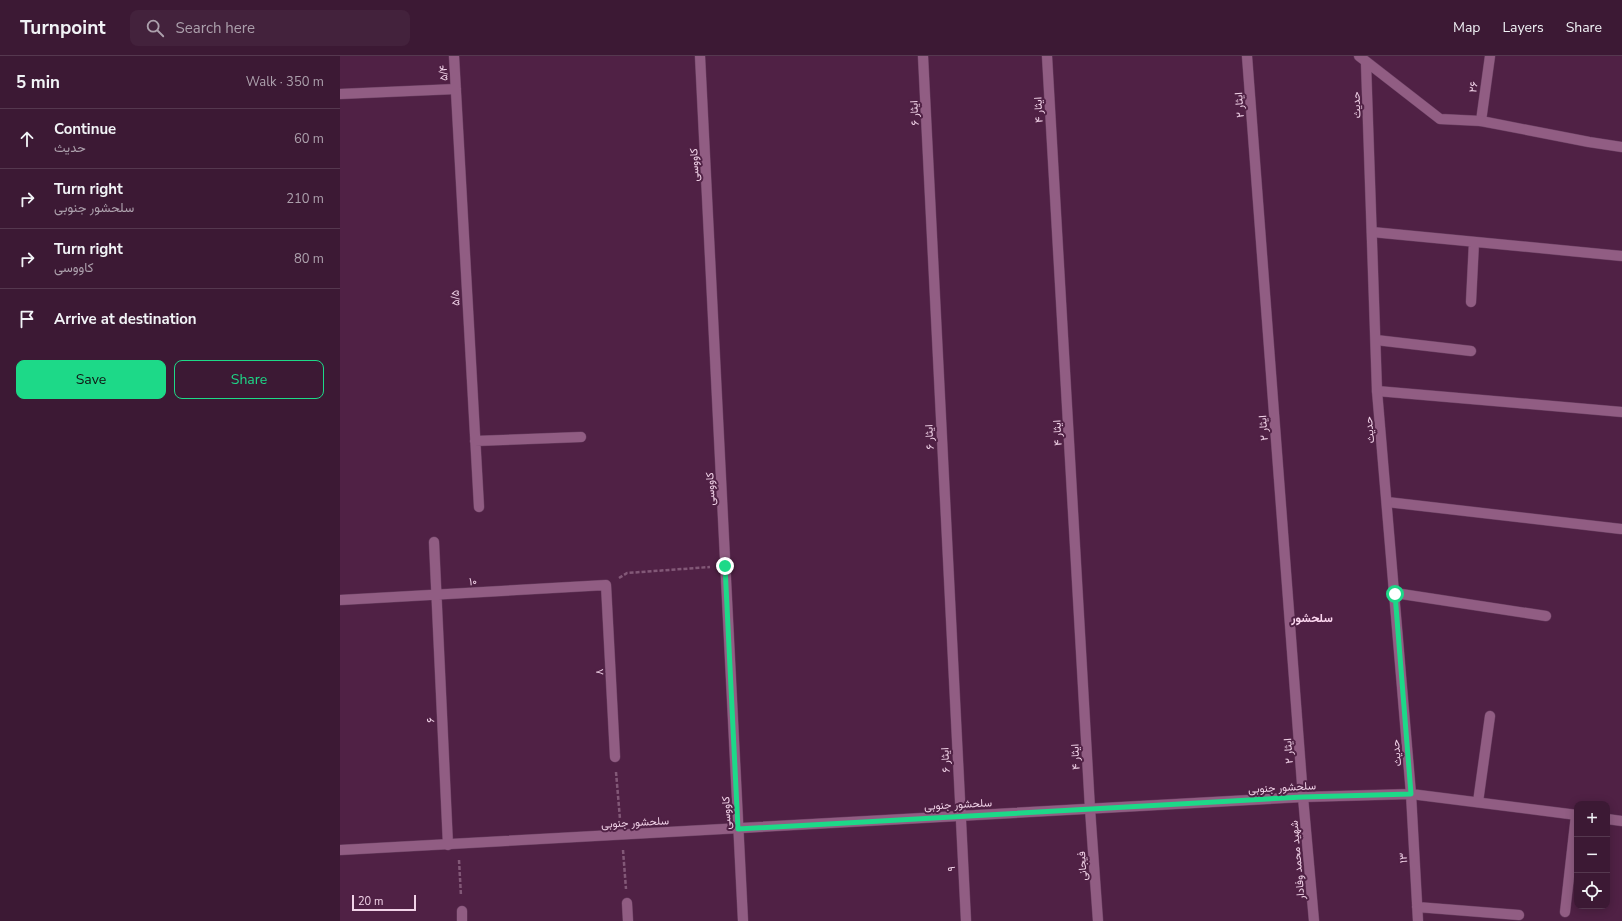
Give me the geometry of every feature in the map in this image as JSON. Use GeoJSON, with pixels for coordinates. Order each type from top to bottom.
{"type":"FeatureCollection","features":[{"type":"Feature","properties":{"kind":"street","name":"۵/۴"},"geometry":{"type":"LineString","coordinates":[[454,56],[456,89]]}},
{"type":"Feature","properties":{"kind":"street","name":"کاووسی"},"geometry":{"type":"LineString","coordinates":[[700,56],[743,921]]}},
{"type":"Feature","properties":{"kind":"street","name":"ایثار ۶"},"geometry":{"type":"LineString","coordinates":[[923,56],[960,816]]}},
{"type":"Feature","properties":{"kind":"street","name":"ایثار ۴"},"geometry":{"type":"LineString","coordinates":[[1047,56],[1090,809]]}},
{"type":"Feature","properties":{"kind":"street","name":"ایثار ۲"},"geometry":{"type":"LineString","coordinates":[[1247,56],[1303,797]]}},
{"type":"Feature","properties":{"kind":"street","name":"۲۶"},"geometry":{"type":"LineString","coordinates":[[1481,121],[1490,56]]}},
{"type":"Feature","properties":{"kind":"street"},"geometry":{"type":"LineString","coordinates":[[1363,59],[1440,119],[1481,121],[1622,147]]}},
{"type":"Feature","properties":{"kind":"street","name":"حدیث"},"geometry":{"type":"LineString","coordinates":[[1363,59],[1372,232],[1377,391],[1411,794]]}},
{"type":"Feature","properties":{"kind":"street"},"geometry":{"type":"LineString","coordinates":[[340,94],[456,89]]}},
{"type":"Feature","properties":{"kind":"street","name":"۵/۵"},"geometry":{"type":"LineString","coordinates":[[456,89],[479,507]]}},
{"type":"Feature","properties":{"kind":"street"},"geometry":{"type":"LineString","coordinates":[[1372,232],[1622,256]]}},
{"type":"Feature","properties":{"kind":"street"},"geometry":{"type":"LineString","coordinates":[[1471,302],[1474,242]]}},
{"type":"Feature","properties":{"kind":"street"},"geometry":{"type":"LineString","coordinates":[[1376,340],[1471,351]]}},
{"type":"Feature","properties":{"kind":"street"},"geometry":{"type":"LineString","coordinates":[[1377,391],[1622,412]]}},
{"type":"Feature","properties":{"kind":"street"},"geometry":{"type":"LineString","coordinates":[[475,441],[581,437]]}},
{"type":"Feature","properties":{"kind":"street"},"geometry":{"type":"LineString","coordinates":[[1387,502],[1621,529]]}},
{"type":"Feature","properties":{"kind":"street","name":"۶"},"geometry":{"type":"LineString","coordinates":[[434,542],[448,845]]}},
{"type":"Feature","properties":{"kind":"street","name":"۱۰"},"geometry":{"type":"LineString","coordinates":[[340,600],[606,585]]}},
{"type":"Feature","properties":{"kind":"street","name":"۸"},"geometry":{"type":"LineString","coordinates":[[606,585],[615,757]]}},
{"type":"Feature","properties":{"kind":"street"},"geometry":{"type":"LineString","coordinates":[[1395,594],[1546,616]]}},
{"type":"Feature","properties":{"kind":"street"},"geometry":{"type":"LineString","coordinates":[[1478,802],[1490,716]]}},
{"type":"Feature","properties":{"kind":"street","name":"سلحشور جنوبی"},"geometry":{"type":"LineString","coordinates":[[340,850],[1303,797],[1411,794],[1574,815]]}},
{"type":"Feature","properties":{"kind":"street","name":"۱۳"},"geometry":{"type":"LineString","coordinates":[[1411,794],[1418,921]]}},
{"type":"Feature","properties":{"kind":"street","name":"شهید محمد وفادار"},"geometry":{"type":"LineString","coordinates":[[1303,797],[1314,921]]}},
{"type":"Feature","properties":{"kind":"street","name":"فیجانی"},"geometry":{"type":"LineString","coordinates":[[1090,809],[1098,921]]}},
{"type":"Feature","properties":{"kind":"street","name":"۹"},"geometry":{"type":"LineString","coordinates":[[960,816],[966,921]]}},
{"type":"Feature","properties":{"kind":"street"},"geometry":{"type":"LineString","coordinates":[[1610,819],[1622,821]]}},
{"type":"Feature","properties":{"kind":"street"},"geometry":{"type":"LineString","coordinates":[[1565,912],[1574,837]]}},
{"type":"Feature","properties":{"kind":"street"},"geometry":{"type":"LineString","coordinates":[[627,904],[628,921]]}},
{"type":"Feature","properties":{"kind":"street"},"geometry":{"type":"LineString","coordinates":[[1417,907],[1519,915]]}},
{"type":"Feature","properties":{"kind":"path"},"geometry":{"type":"LineString","coordinates":[[606,585],[627,573],[725,566]]}},
{"type":"Feature","properties":{"kind":"path"},"geometry":{"type":"LineString","coordinates":[[458,844],[462,916]]}},
{"type":"Feature","properties":{"kind":"district","name":"سلحشور"},"geometry":{"type":"Point","coordinates":[1312,618]}},
{"type":"Feature","properties":{"kind":"route"},"geometry":{"type":"LineString","coordinates":[[725,566],[738,829],[1303,797],[1411,794],[1395,594]]}}]}
